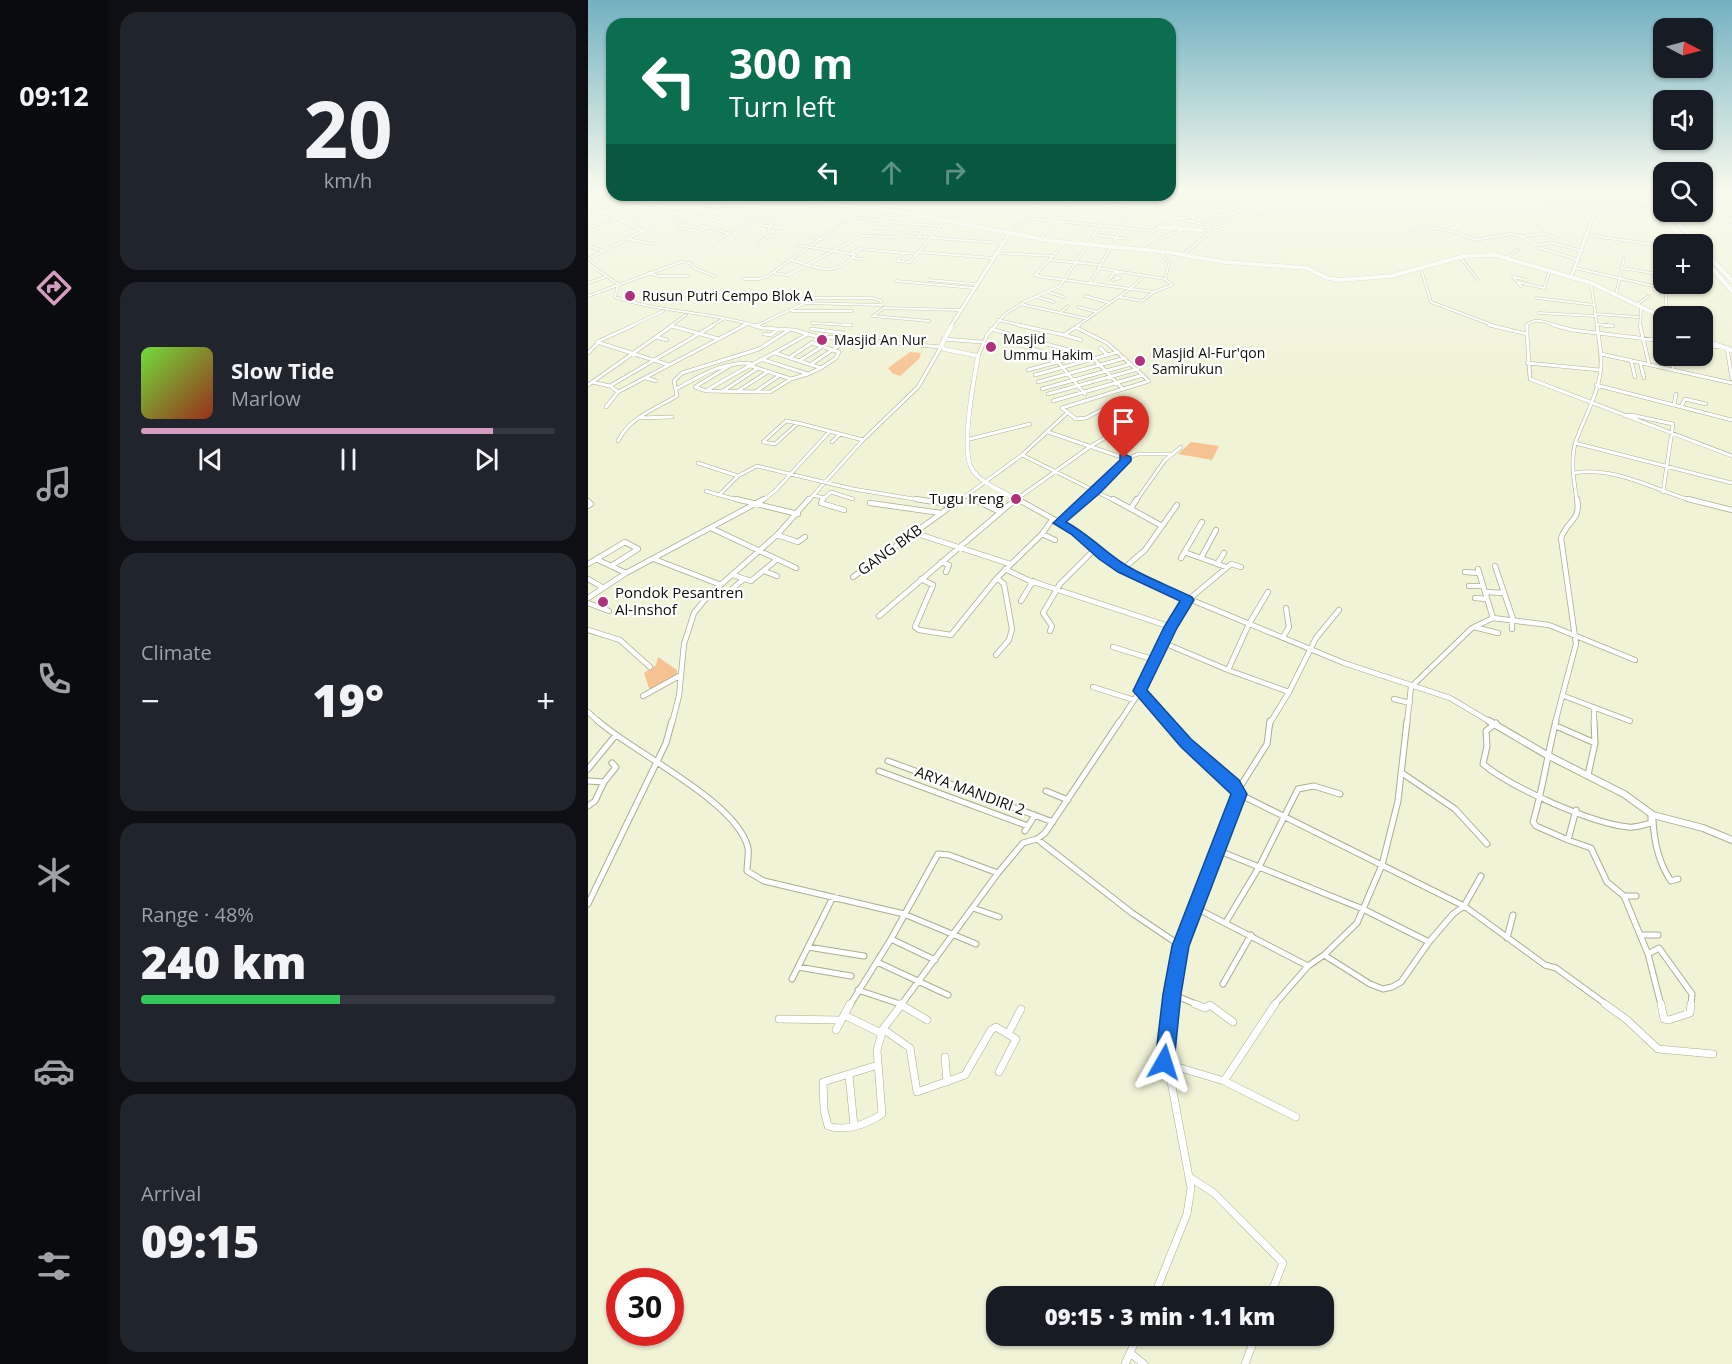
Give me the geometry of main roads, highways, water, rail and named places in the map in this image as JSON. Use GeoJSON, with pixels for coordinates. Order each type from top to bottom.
{"type":"FeatureCollection","features":[{"type":"Feature","properties":{"kind":"highway"},"geometry":{"type":"LineString","coordinates":[[1713,260],[1732,280]]}},
{"type":"Feature","properties":{"kind":"highway"},"geometry":{"type":"LineString","coordinates":[[1713,269],[1732,291]]}},
{"type":"Feature","properties":{"kind":"main road"},"geometry":{"type":"LineString","coordinates":[[1158,252],[1224,262],[1310,269],[1331,279],[1346,280],[1380,277],[1421,269],[1460,257],[1487,254],[1509,257],[1591,283],[1653,313]]}},
{"type":"Feature","properties":{"kind":"main road"},"geometry":{"type":"LineString","coordinates":[[1713,344],[1728,349]]}},
{"type":"Feature","properties":{"kind":"place","name":"Rusun Putri Cempo Blok A"},"geometry":{"type":"Point","coordinates":[630,296]}},
{"type":"Feature","properties":{"kind":"place","name":"Masjid An Nur"},"geometry":{"type":"Point","coordinates":[822,340]}},
{"type":"Feature","properties":{"kind":"place","name":"Masjid Ummu Hakim"},"geometry":{"type":"Point","coordinates":[991,347]}},
{"type":"Feature","properties":{"kind":"place","name":"Masjid Al-Fur'qon Samirukun"},"geometry":{"type":"Point","coordinates":[1140,361]}},
{"type":"Feature","properties":{"kind":"place","name":"Tugu Ireng"},"geometry":{"type":"Point","coordinates":[1016,499]}},
{"type":"Feature","properties":{"kind":"place","name":"Pondok Pesantren Al-Inshof"},"geometry":{"type":"Point","coordinates":[603,602]}}]}
